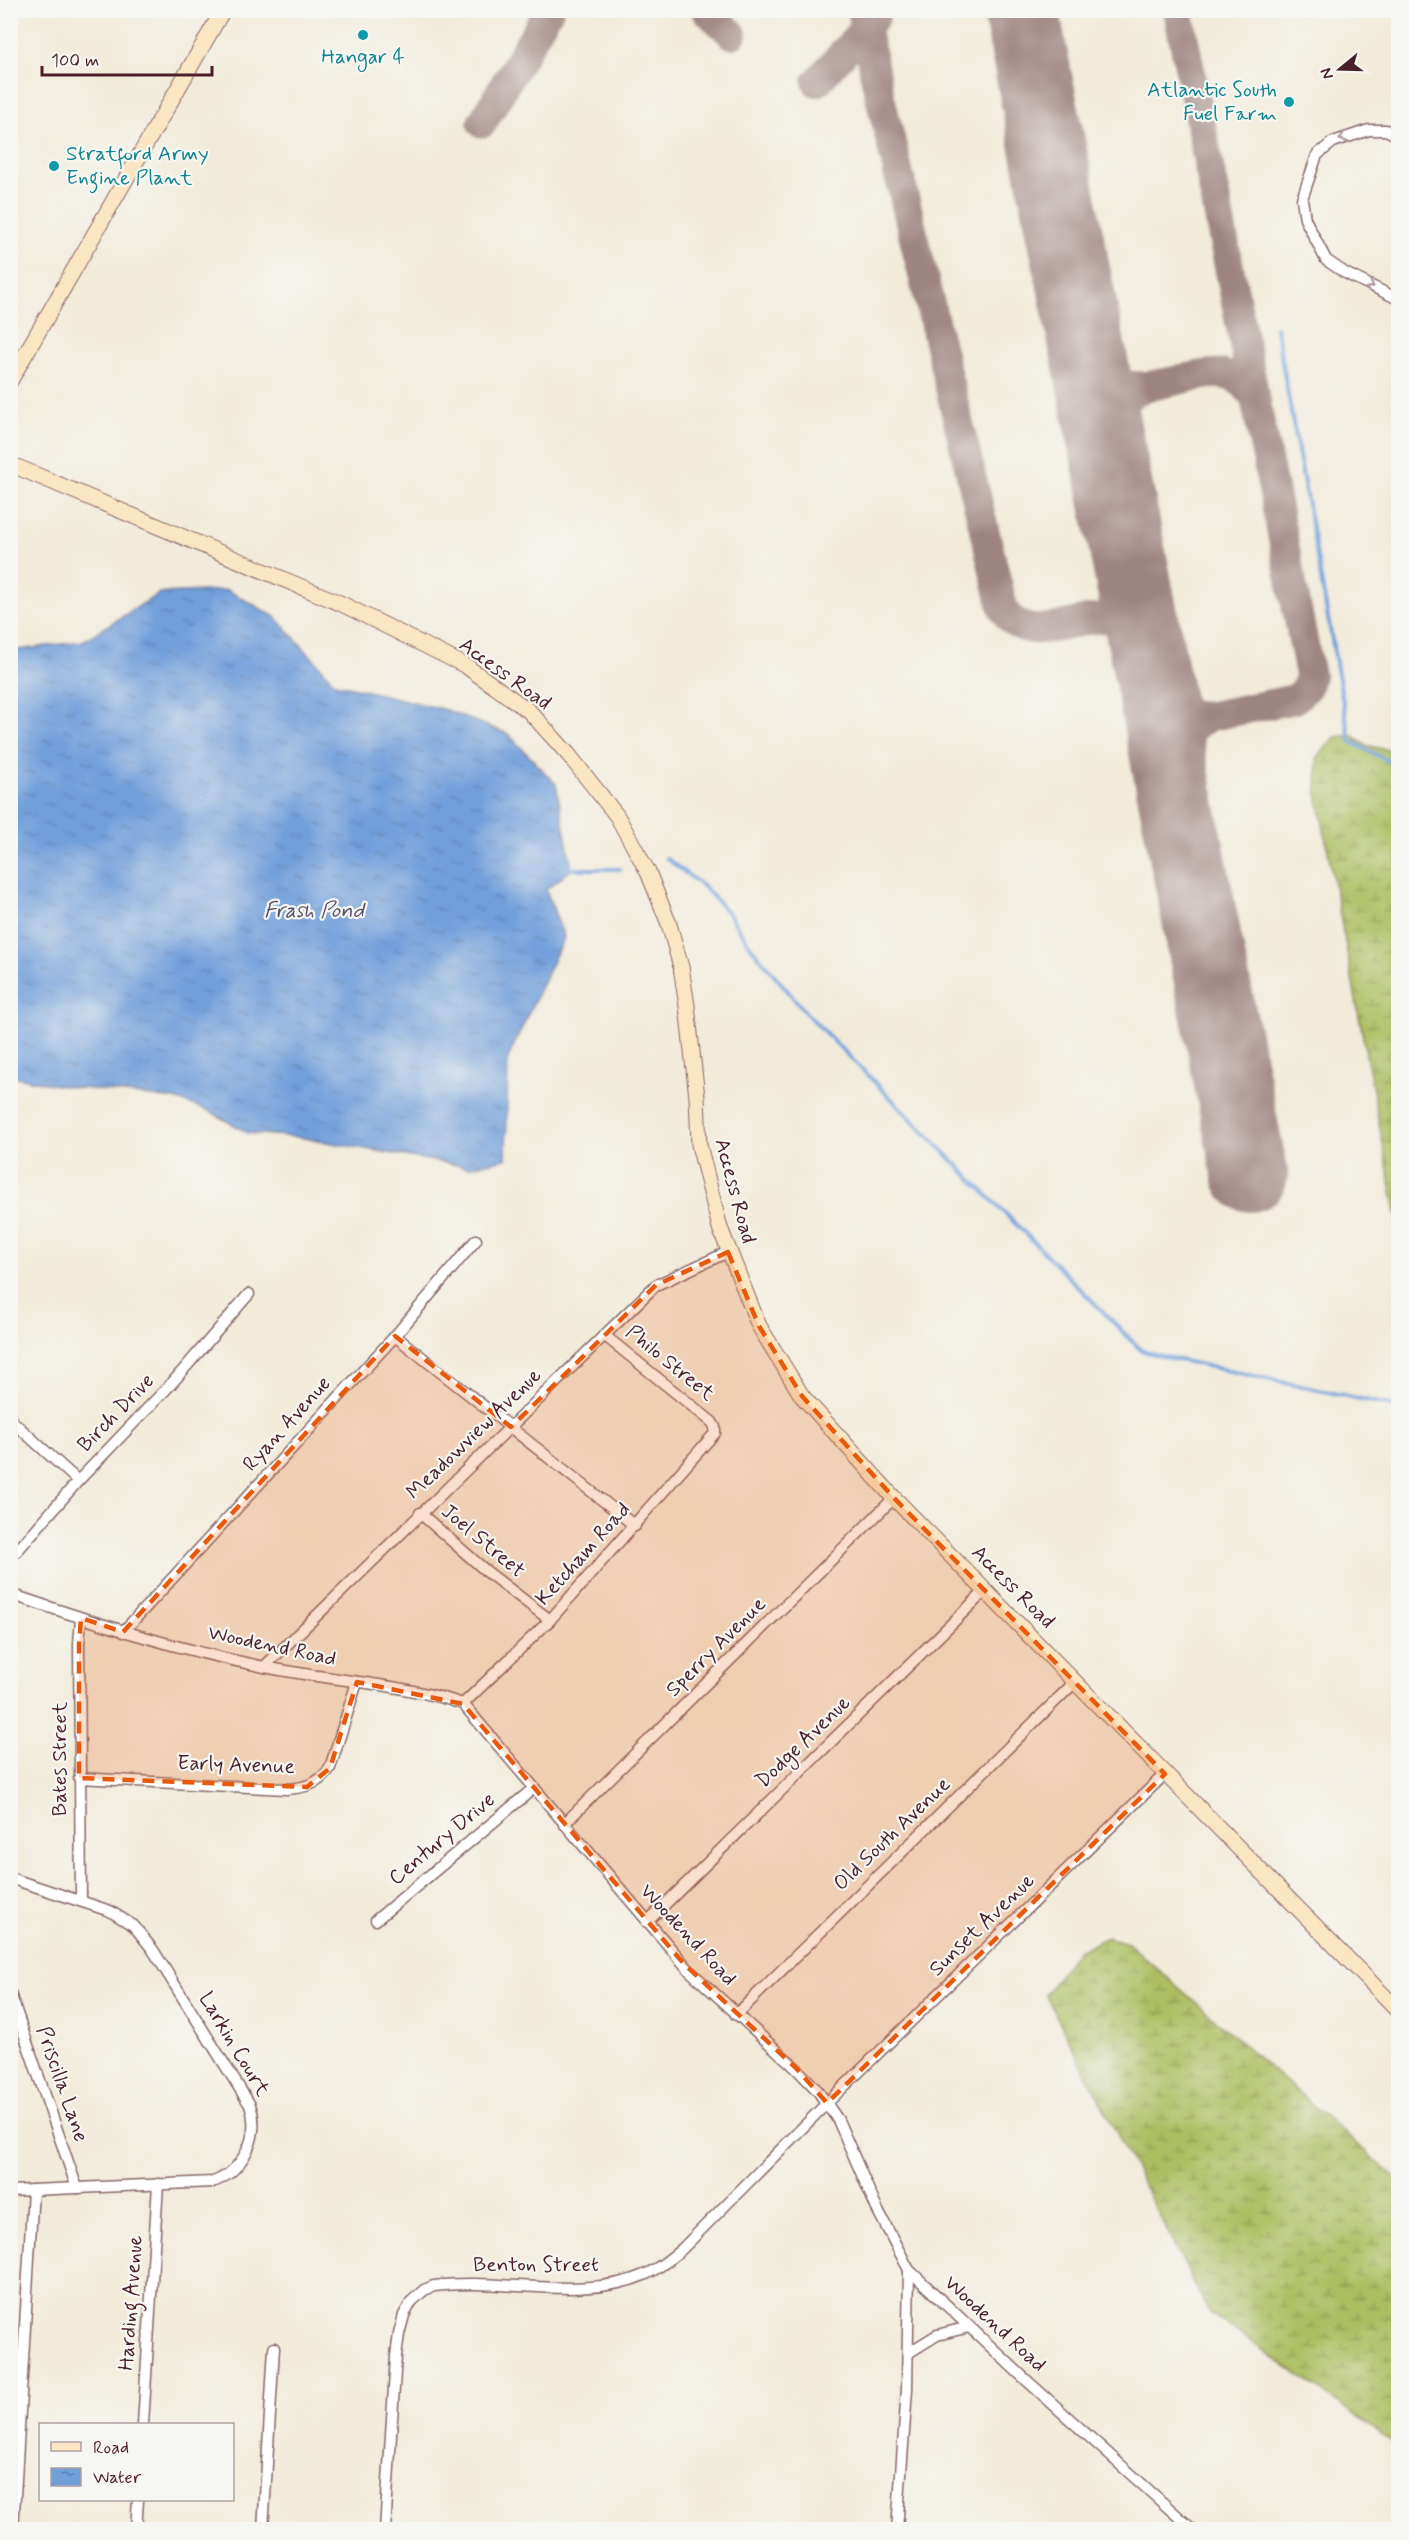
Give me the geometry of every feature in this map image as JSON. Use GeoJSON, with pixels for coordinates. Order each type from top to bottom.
{"type":"FeatureCollection","features":[{"type":"Feature","properties":{"kind":"main road"},"geometry":{"type":"LineString","coordinates":[[10,381],[223,10]]}},
{"type":"Feature","properties":{"kind":"main road","name":"Access Road"},"geometry":{"type":"LineString","coordinates":[[10,464],[342,604],[466,666],[529,711],[617,816],[648,872],[669,924],[681,967],[687,1005],[697,1097],[699,1144],[728,1252],[759,1326],[802,1396],[894,1497],[1165,1774],[1331,1939],[1398,2010]]}},
{"type":"Feature","properties":{"kind":"street"},"geometry":{"type":"LineString","coordinates":[[1398,136],[1386,130],[1369,130],[1333,142],[1317,154],[1302,199],[1305,219],[1326,260],[1345,273],[1398,299]]}},
{"type":"Feature","properties":{"kind":"street","name":"Ryan Avenue"},"geometry":{"type":"LineString","coordinates":[[123,1632],[395,1336],[476,1240]]}},
{"type":"Feature","properties":{"kind":"street","name":"Meadowview Avenue"},"geometry":{"type":"LineString","coordinates":[[264,1667],[656,1285],[728,1252]]}},
{"type":"Feature","properties":{"kind":"street","name":"Birch Drive"},"geometry":{"type":"LineString","coordinates":[[10,1559],[78,1481],[172,1383],[249,1294]]}},
{"type":"Feature","properties":{"kind":"street","name":"Philo Street"},"geometry":{"type":"LineString","coordinates":[[604,1335],[712,1422]]}},
{"type":"Feature","properties":{"kind":"street"},"geometry":{"type":"LineString","coordinates":[[395,1336],[635,1526]]}},
{"type":"Feature","properties":{"kind":"street"},"geometry":{"type":"LineString","coordinates":[[10,1419],[78,1481]]}},
{"type":"Feature","properties":{"kind":"street","name":"Ketcham Road"},"geometry":{"type":"LineString","coordinates":[[463,1704],[550,1620],[713,1438],[715,1427],[712,1422]]}},
{"type":"Feature","properties":{"kind":"street","name":"Sperry Avenue"},"geometry":{"type":"LineString","coordinates":[[564,1824],[894,1497]]}},
{"type":"Feature","properties":{"kind":"street","name":"Joel Street"},"geometry":{"type":"LineString","coordinates":[[420,1513],[486,1571],[550,1620]]}},
{"type":"Feature","properties":{"kind":"street","name":"Dodge Avenue"},"geometry":{"type":"LineString","coordinates":[[647,1922],[986,1590]]}},
{"type":"Feature","properties":{"kind":"street","name":"Woodend Road"},"geometry":{"type":"LineString","coordinates":[[10,1594],[123,1632],[264,1667],[431,1694],[463,1704],[690,1971],[796,2068],[827,2103],[838,2120],[877,2209],[909,2270],[1193,2529]]}},
{"type":"Feature","properties":{"kind":"street","name":"Bates Street"},"geometry":{"type":"LineString","coordinates":[[81,1618],[79,1644],[81,1900]]}},
{"type":"Feature","properties":{"kind":"street","name":"Old South Avenue"},"geometry":{"type":"LineString","coordinates":[[736,2015],[1076,1681]]}},
{"type":"Feature","properties":{"kind":"street","name":"Early Avenue"},"geometry":{"type":"LineString","coordinates":[[79,1778],[286,1789],[307,1787],[325,1775],[330,1768],[357,1682]]}},
{"type":"Feature","properties":{"kind":"street","name":"Sunset Avenue"},"geometry":{"type":"LineString","coordinates":[[827,2103],[1165,1774]]}},
{"type":"Feature","properties":{"kind":"street","name":"Century Drive"},"geometry":{"type":"LineString","coordinates":[[376,1920],[437,1866],[534,1788]]}},
{"type":"Feature","properties":{"kind":"street","name":"Larkin Court"},"geometry":{"type":"LineString","coordinates":[[10,1878],[81,1900],[124,1918],[143,1936],[253,2113],[254,2128],[240,2165],[230,2175],[205,2184],[10,2191]]}},
{"type":"Feature","properties":{"kind":"street","name":"Priscilla Lane"},"geometry":{"type":"LineString","coordinates":[[10,1993],[77,2188]]}},
{"type":"Feature","properties":{"kind":"street","name":"Benton Street"},"geometry":{"type":"LineString","coordinates":[[385,2529],[396,2356],[404,2315],[412,2301],[424,2290],[446,2284],[572,2287],[605,2285],[645,2275],[664,2264],[682,2249],[827,2103]]}},
{"type":"Feature","properties":{"kind":"street","name":"Harding Avenue"},"geometry":{"type":"LineString","coordinates":[[143,2423],[158,2184]]}},
{"type":"Feature","properties":{"kind":"street"},"geometry":{"type":"LineString","coordinates":[[13,2529],[33,2190]]}},
{"type":"Feature","properties":{"kind":"street"},"geometry":{"type":"LineString","coordinates":[[897,2529],[908,2354],[909,2270]]}},
{"type":"Feature","properties":{"kind":"street"},"geometry":{"type":"LineString","coordinates":[[908,2354],[927,2340],[969,2327]]}},
{"type":"Feature","properties":{"kind":"street"},"geometry":{"type":"LineString","coordinates":[[263,2529],[274,2348]]}},
{"type":"Feature","properties":{"kind":"street"},"geometry":{"type":"LineString","coordinates":[[136,2529],[138,2501]]}},
{"type":"Feature","properties":{"kind":"highlighted area"},"geometry":{"type":"Polygon","coordinates":[[[728,1252],[759,1326],[802,1396],[894,1498],[1165,1774],[827,2103],[796,2068],[684,1964],[463,1704],[357,1682],[330,1768],[307,1787],[79,1778],[79,1644],[81,1618],[123,1632],[395,1336],[511,1427],[656,1285],[728,1252]]]}},
{"type":"Feature","properties":{"kind":"green space"},"geometry":{"type":"Polygon","coordinates":[[[1353,735],[1365,745],[1398,752],[1398,1224],[1317,793],[1317,758],[1335,737],[1353,735]]]}},
{"type":"Feature","properties":{"kind":"green space"},"geometry":{"type":"Polygon","coordinates":[[[1107,1937],[1128,1943],[1398,2180],[1398,2446],[1209,2312],[1045,1994],[1076,1952],[1107,1937]]]}},
{"type":"Feature","properties":{"kind":"water","name":"Frash Pond"},"geometry":{"type":"Polygon","coordinates":[[[227,590],[276,617],[335,683],[446,710],[508,734],[556,784],[572,869],[546,890],[564,937],[508,1058],[506,1159],[468,1167],[298,1137],[248,1133],[209,1111],[175,1099],[56,1085],[17,1077],[11,1070],[11,651],[83,641],[160,593],[227,590]]]}},
{"type":"Feature","properties":{"kind":"waterway"},"geometry":{"type":"LineString","coordinates":[[1276,327],[1350,741],[1398,766]]}},
{"type":"Feature","properties":{"kind":"waterway"},"geometry":{"type":"LineString","coordinates":[[666,858],[705,888],[728,913],[751,947],[807,1014],[1141,1350],[1398,1407]]}},
{"type":"Feature","properties":{"kind":"waterway"},"geometry":{"type":"LineString","coordinates":[[572,869],[620,869]]}},
{"type":"Feature","properties":{"kind":"taxiway"},"geometry":{"type":"LineString","coordinates":[[482,123],[549,10]]}},
{"type":"Feature","properties":{"kind":"taxiway"},"geometry":{"type":"LineString","coordinates":[[706,10],[732,34]]}},
{"type":"Feature","properties":{"kind":"taxiway"},"geometry":{"type":"LineString","coordinates":[[862,10],[876,80],[1003,608],[1014,622],[1028,628],[1043,629],[1094,619],[1110,619],[1125,623],[1138,634],[1147,647]]}},
{"type":"Feature","properties":{"kind":"taxiway"},"geometry":{"type":"LineString","coordinates":[[1153,680],[1175,707],[1194,715],[1211,716],[1295,699],[1307,687],[1310,675],[1178,10]]}},
{"type":"Feature","properties":{"kind":"taxiway"},"geometry":{"type":"LineString","coordinates":[[817,82],[875,17]]}},
{"type":"Feature","properties":{"kind":"taxiway"},"geometry":{"type":"LineString","coordinates":[[1086,342],[1096,363],[1114,380],[1134,386],[1157,385],[1202,375],[1223,375],[1241,382],[1256,401]]}},
{"type":"Feature","properties":{"kind":"taxiway"},"geometry":{"type":"LineString","coordinates":[[1107,446],[1110,426],[1116,410],[1127,397],[1145,387]]}},
{"type":"Feature","properties":{"kind":"taxiway"},"geometry":{"type":"LineString","coordinates":[[1103,618],[1124,601],[1132,575]]}},
{"type":"Feature","properties":{"kind":"taxiway"},"geometry":{"type":"LineString","coordinates":[[1171,771],[1183,738],[1195,726],[1211,716]]}},
{"type":"Feature","properties":{"kind":"runway"},"geometry":{"type":"LineString","coordinates":[[1021,10],[1250,1174]]}},
{"type":"Feature","properties":{"kind":"place","name":"Hangar 4"},"geometry":{"type":"Point","coordinates":[363,35]}},
{"type":"Feature","properties":{"kind":"place","name":"Atlantic South Fuel Farm"},"geometry":{"type":"Point","coordinates":[1289,102]}},
{"type":"Feature","properties":{"kind":"place","name":"Stratford Army Engine Plant"},"geometry":{"type":"Point","coordinates":[54,166]}}]}
